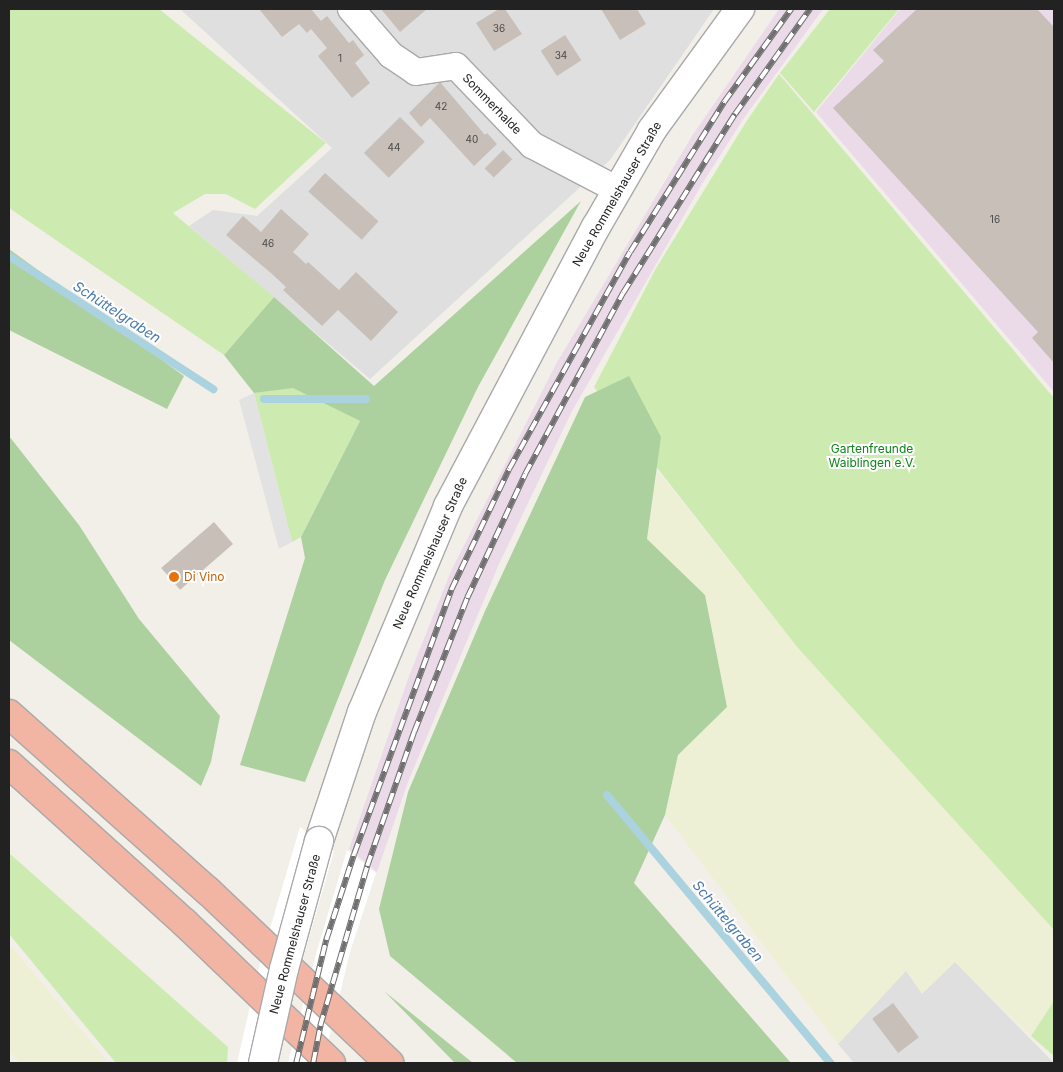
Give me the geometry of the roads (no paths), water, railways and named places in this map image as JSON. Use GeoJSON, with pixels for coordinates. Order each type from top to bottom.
{"type":"FeatureCollection","features":[{"type":"Feature","properties":{"kind":"highway"},"geometry":{"type":"LineString","coordinates":[[9,714],[202,884],[389,1063]]}},
{"type":"Feature","properties":{"kind":"highway"},"geometry":{"type":"LineString","coordinates":[[9,764],[185,923],[331,1063]]}},
{"type":"Feature","properties":{"kind":"street","name":"Sommerhalde"},"geometry":{"type":"LineString","coordinates":[[351,9],[391,55],[416,72],[456,66],[532,146],[618,190]]}},
{"type":"Feature","properties":{"kind":"street","name":"Neue Rommelshauser Straße"},"geometry":{"type":"LineString","coordinates":[[263,1063],[284,969],[319,840],[362,712],[448,506],[652,130],[740,9]]}},
{"type":"Feature","properties":{"kind":"waterway","name":"Schüttelgraben"},"geometry":{"type":"LineString","coordinates":[[9,256],[213,389]]}},
{"type":"Feature","properties":{"kind":"waterway"},"geometry":{"type":"LineString","coordinates":[[264,399],[366,399]]}},
{"type":"Feature","properties":{"kind":"waterway","name":"Schüttelgraben"},"geometry":{"type":"LineString","coordinates":[[607,795],[830,1063]]}},
{"type":"Feature","properties":{"kind":"railway"},"geometry":{"type":"LineString","coordinates":[[296,1063],[326,940],[354,854],[451,590],[509,469],[630,252],[724,102],[791,9]]}},
{"type":"Feature","properties":{"kind":"railway"},"geometry":{"type":"LineString","coordinates":[[313,1063],[320,1026],[367,866],[414,732],[467,598],[525,474],[623,293],[735,114],[810,9]]}},
{"type":"Feature","properties":{"kind":"place","name":"Di Vino"},"geometry":{"type":"Point","coordinates":[174,577]}},
{"type":"Feature","properties":{"kind":"park label","name":"Gartenfreunde Waiblingen e.V."},"geometry":{"type":"Point","coordinates":[872,456]}}]}
